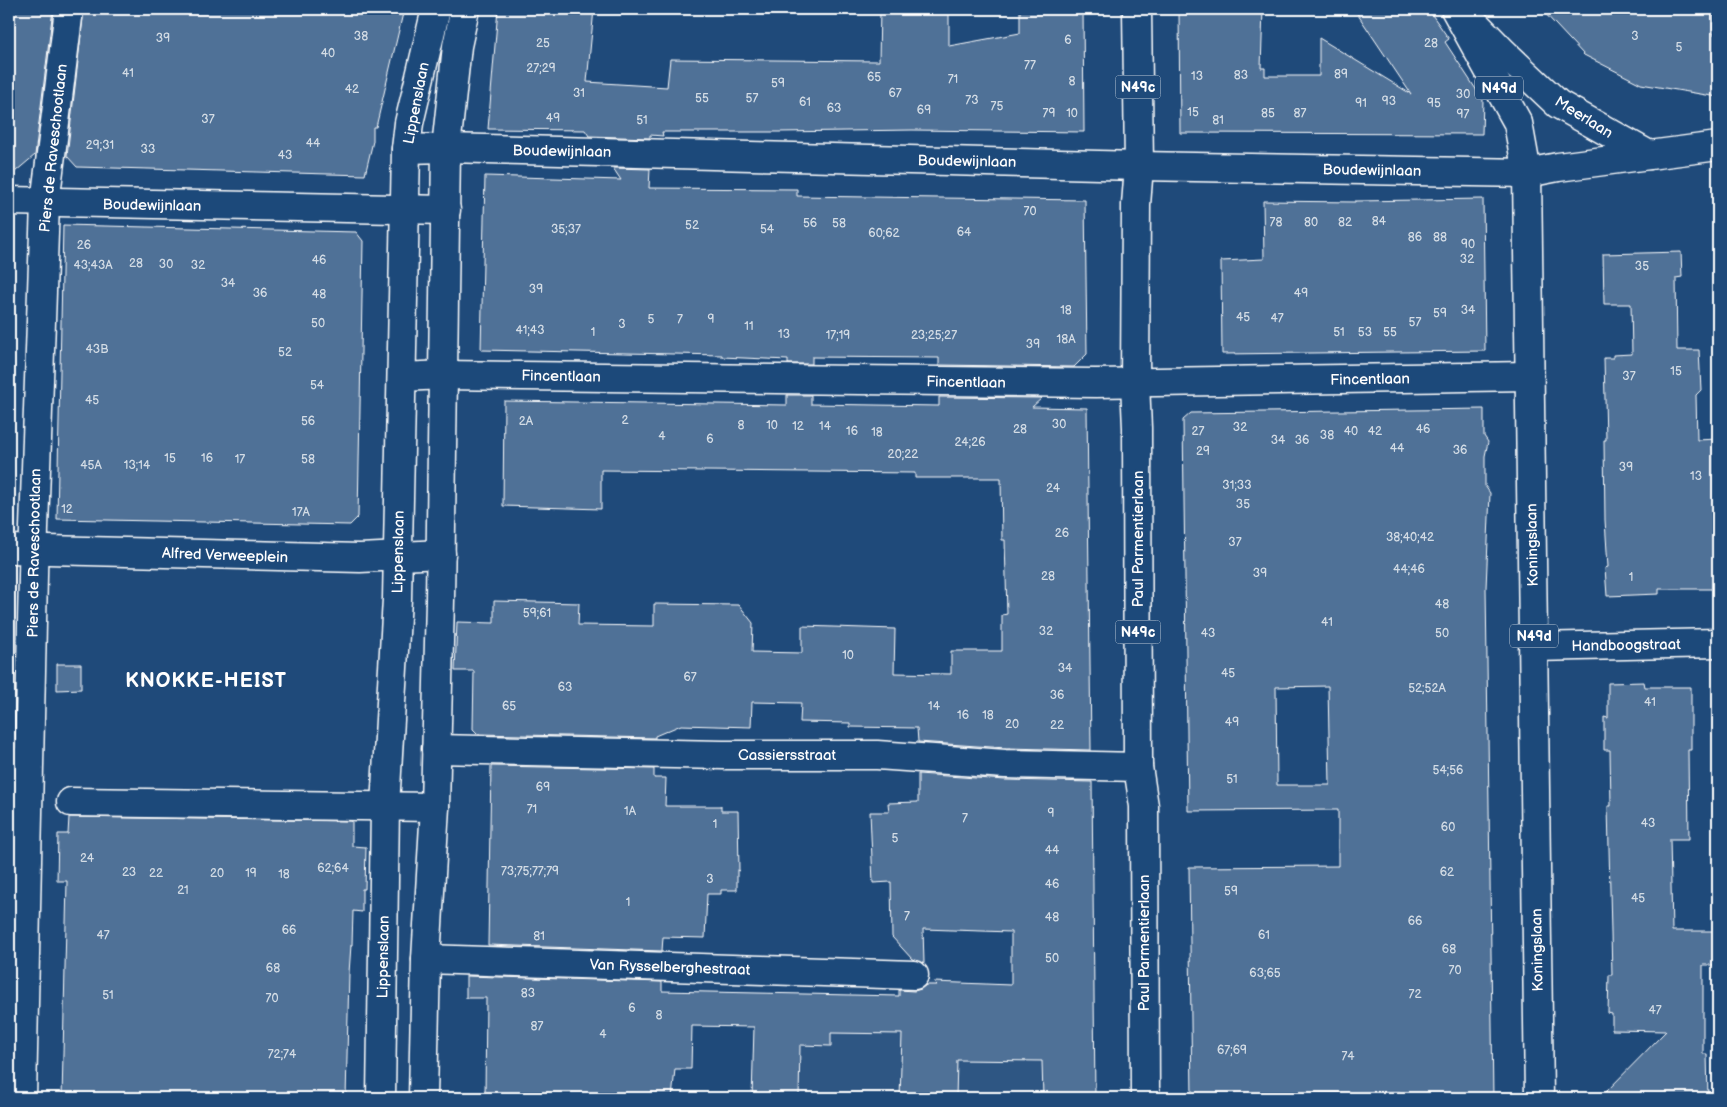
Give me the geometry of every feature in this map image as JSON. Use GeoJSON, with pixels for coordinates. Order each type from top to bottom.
{"type":"FeatureCollection","features":[{"type":"Feature","properties":{"kind":"street","name":"Piers de Raveschootlaan"},"geometry":{"type":"LineString","coordinates":[[22,1098],[19,801],[21,549],[44,203],[69,9]]}},
{"type":"Feature","properties":{"kind":"street","name":"Lippenslaan"},"geometry":{"type":"LineString","coordinates":[[381,1098],[385,806],[397,599],[406,150],[409,123],[436,9]]}},
{"type":"Feature","properties":{"kind":"street","name":"Lippenslaan"},"geometry":{"type":"LineString","coordinates":[[423,1098],[426,959],[435,807],[444,375],[446,148],[457,46],[465,9]]}},
{"type":"Feature","properties":{"kind":"street","name":"Paul Parmentierlaan"},"geometry":{"type":"LineString","coordinates":[[1137,9],[1139,166],[1136,204],[1135,383],[1138,428],[1138,767],[1144,806],[1145,1098]]}},
{"type":"Feature","properties":{"kind":"street","name":"Koningslaan"},"geometry":{"type":"LineString","coordinates":[[1455,9],[1518,123],[1527,173],[1539,1098]]}},
{"type":"Feature","properties":{"kind":"street","name":"Meerlaan"},"geometry":{"type":"LineString","coordinates":[[1462,9],[1504,53],[1558,104],[1649,155]]}},
{"type":"Feature","properties":{"kind":"street","name":"Boudewijnlaan"},"geometry":{"type":"LineString","coordinates":[[406,150],[446,148],[1139,166],[1527,173]]}},
{"type":"Feature","properties":{"kind":"street","name":"Meerlaan"},"geometry":{"type":"LineString","coordinates":[[1527,173],[1649,155],[1716,152]]}},
{"type":"Feature","properties":{"kind":"street","name":"Boudewijnlaan"},"geometry":{"type":"LineString","coordinates":[[9,201],[446,210]]}},
{"type":"Feature","properties":{"kind":"street","name":"Fincentlaan"},"geometry":{"type":"LineString","coordinates":[[402,376],[1135,383],[1529,376]]}},
{"type":"Feature","properties":{"kind":"street","name":"Alfred Verweeplein"},"geometry":{"type":"LineString","coordinates":[[21,549],[360,558],[441,554]]}},
{"type":"Feature","properties":{"kind":"street","name":"Handboogstraat"},"geometry":{"type":"LineString","coordinates":[[1534,647],[1718,643]]}},
{"type":"Feature","properties":{"kind":"street","name":"Cassiersstraat"},"geometry":{"type":"LineString","coordinates":[[436,749],[723,755],[877,755],[1005,764],[1138,767]]}},
{"type":"Feature","properties":{"kind":"street"},"geometry":{"type":"LineString","coordinates":[[71,802],[435,807]]}},
{"type":"Feature","properties":{"kind":"street","name":"Van Rysselberghestraat"},"geometry":{"type":"LineString","coordinates":[[426,959],[914,975]]}},
{"type":"Feature","properties":{"kind":"shaded area"},"geometry":{"type":"Polygon","coordinates":[[[919,981],[1011,985],[1094,982],[1095,1098],[799,1098],[800,1045],[831,1046],[831,1028],[899,1001],[899,984],[919,981]]]}},
{"type":"Feature","properties":{"kind":"building"},"geometry":{"type":"Polygon","coordinates":[[[9,9],[53,9],[35,155],[9,177],[9,9]]]}},
{"type":"Feature","properties":{"kind":"building"},"geometry":{"type":"Polygon","coordinates":[[[84,9],[404,9],[376,127],[373,127],[373,141],[365,175],[77,167],[67,156],[84,9]]]}},
{"type":"Feature","properties":{"kind":"building"},"geometry":{"type":"Polygon","coordinates":[[[498,9],[594,9],[587,82],[667,87],[670,59],[879,61],[880,9],[949,9],[949,46],[1020,33],[1020,9],[1083,9],[1084,132],[912,130],[662,132],[663,136],[650,135],[650,138],[589,136],[585,130],[488,129],[498,9]]]}},
{"type":"Feature","properties":{"kind":"building"},"geometry":{"type":"Polygon","coordinates":[[[1179,9],[1263,9],[1261,68],[1265,68],[1265,76],[1319,76],[1319,38],[1411,94],[1354,9],[1428,9],[1449,39],[1445,42],[1483,100],[1482,134],[1180,133],[1179,9]]]}},
{"type":"Feature","properties":{"kind":"building"},"geometry":{"type":"Polygon","coordinates":[[[1541,9],[1714,9],[1713,34],[1718,34],[1718,97],[1641,84],[1584,55],[1541,9]]]}},
{"type":"Feature","properties":{"kind":"building"},"geometry":{"type":"Polygon","coordinates":[[[613,168],[650,169],[649,188],[797,189],[797,196],[1085,200],[1087,354],[1074,367],[939,365],[939,358],[812,357],[812,364],[788,364],[788,360],[722,357],[722,355],[481,350],[485,176],[621,180],[613,168]]]}},
{"type":"Feature","properties":{"kind":"building"},"geometry":{"type":"Polygon","coordinates":[[[1483,199],[1485,351],[1222,354],[1221,261],[1264,259],[1263,201],[1355,202],[1483,199]]]}},
{"type":"Feature","properties":{"kind":"building"},"geometry":{"type":"Polygon","coordinates":[[[63,225],[356,232],[363,241],[358,517],[350,525],[57,519],[63,225]]]}},
{"type":"Feature","properties":{"kind":"building"},"geometry":{"type":"Polygon","coordinates":[[[1681,252],[1682,277],[1676,278],[1677,350],[1699,350],[1701,390],[1696,395],[1697,440],[1718,439],[1718,589],[1659,589],[1659,594],[1607,596],[1605,568],[1608,567],[1605,520],[1604,358],[1613,358],[1613,355],[1632,354],[1631,304],[1604,304],[1603,254],[1681,252]]]}},
{"type":"Feature","properties":{"kind":"building"},"geometry":{"type":"Polygon","coordinates":[[[787,395],[811,395],[811,404],[939,406],[939,397],[1042,398],[1032,407],[1087,408],[1091,750],[1006,748],[918,742],[917,728],[850,727],[850,723],[800,722],[801,703],[752,702],[751,727],[681,725],[655,736],[655,738],[478,734],[473,729],[474,671],[455,671],[457,622],[494,623],[494,601],[579,603],[578,625],[654,626],[654,604],[739,605],[753,623],[752,652],[802,653],[802,626],[895,629],[894,673],[951,674],[951,651],[1002,651],[1002,615],[1007,614],[1005,540],[1002,540],[1001,478],[915,478],[915,473],[601,470],[601,509],[503,506],[504,401],[787,405],[787,395]]]}},
{"type":"Feature","properties":{"kind":"building"},"geometry":{"type":"Polygon","coordinates":[[[1484,409],[1484,436],[1488,442],[1485,456],[1485,486],[1490,493],[1486,588],[1493,1098],[1400,1098],[1400,1092],[1314,1093],[1314,1098],[1192,1098],[1189,867],[1338,866],[1338,810],[1188,811],[1183,420],[1191,413],[1484,409]],[[1328,686],[1276,687],[1277,785],[1330,785],[1328,686]]]}},
{"type":"Feature","properties":{"kind":"building"},"geometry":{"type":"Polygon","coordinates":[[[57,664],[81,664],[81,689],[57,690],[57,664]]]}},
{"type":"Feature","properties":{"kind":"building"},"geometry":{"type":"Polygon","coordinates":[[[1644,682],[1645,687],[1691,687],[1691,750],[1688,750],[1689,839],[1670,839],[1672,931],[1718,931],[1718,965],[1703,965],[1703,1054],[1707,1054],[1708,1098],[1600,1098],[1666,1031],[1612,1030],[1612,1014],[1608,1013],[1609,975],[1612,975],[1608,806],[1611,806],[1610,750],[1604,750],[1604,717],[1608,718],[1608,683],[1644,682]]]}},
{"type":"Feature","properties":{"kind":"building"},"geometry":{"type":"Polygon","coordinates":[[[491,766],[654,769],[654,778],[666,778],[665,806],[721,806],[721,811],[738,811],[739,871],[737,870],[737,890],[721,890],[721,894],[707,894],[705,938],[663,937],[662,951],[488,945],[491,766]]]}},
{"type":"Feature","properties":{"kind":"building"},"geometry":{"type":"Polygon","coordinates":[[[918,774],[1005,780],[1092,782],[1095,1098],[1043,1098],[1042,1061],[957,1060],[956,1098],[900,1098],[902,1034],[831,1033],[831,1046],[800,1045],[799,1098],[752,1098],[754,1027],[692,1026],[691,1069],[675,1069],[672,1098],[485,1098],[486,998],[466,998],[466,976],[662,982],[662,991],[899,996],[899,990],[914,991],[926,985],[937,985],[934,982],[1011,985],[1011,932],[923,929],[924,963],[912,959],[892,937],[891,882],[873,883],[870,812],[889,812],[888,803],[918,802],[918,774]]]}},
{"type":"Feature","properties":{"kind":"building"},"geometry":{"type":"Polygon","coordinates":[[[69,817],[352,821],[352,846],[366,847],[365,889],[362,889],[362,912],[353,911],[349,973],[346,1098],[62,1098],[67,881],[57,881],[58,834],[68,834],[69,817]]]}},
{"type":"Feature","properties":{"kind":"district","name":"KNOKKE-HEIST"},"geometry":{"type":"Point","coordinates":[206,680]}}]}
